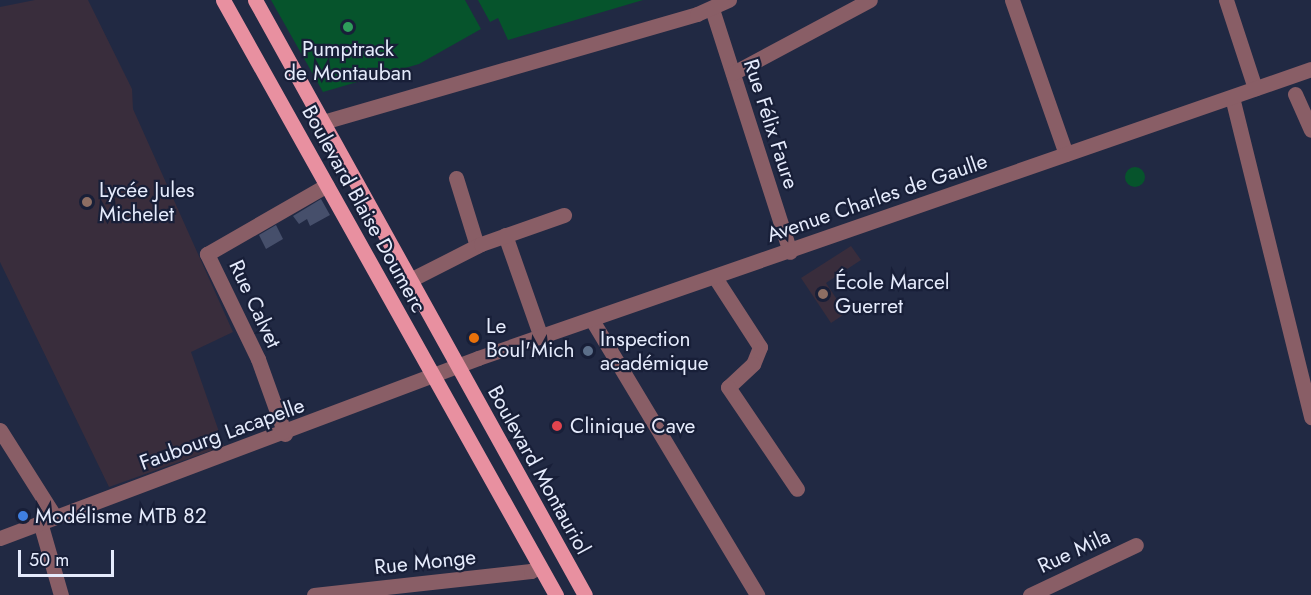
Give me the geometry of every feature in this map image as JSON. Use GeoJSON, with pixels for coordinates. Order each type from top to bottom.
{"type":"FeatureCollection","features":[{"type":"Feature","properties":{"kind":"main road","name":"Boulevard Blaise Doumerc"},"geometry":{"type":"LineString","coordinates":[[223,0],[434,376]]}},
{"type":"Feature","properties":{"kind":"main road","name":"Boulevard Blaise Doumerc"},"geometry":{"type":"LineString","coordinates":[[255,0],[457,365]]}},
{"type":"Feature","properties":{"kind":"main road","name":"Boulevard Montauriol"},"geometry":{"type":"LineString","coordinates":[[457,365],[585,595]]}},
{"type":"Feature","properties":{"kind":"main road"},"geometry":{"type":"LineString","coordinates":[[434,376],[556,595]]}},
{"type":"Feature","properties":{"kind":"street"},"geometry":{"type":"LineString","coordinates":[[323,122],[712,9],[729,0]]}},
{"type":"Feature","properties":{"kind":"street"},"geometry":{"type":"LineString","coordinates":[[733,73],[870,0]]}},
{"type":"Feature","properties":{"kind":"street"},"geometry":{"type":"LineString","coordinates":[[1012,0],[1066,154]]}},
{"type":"Feature","properties":{"kind":"street"},"geometry":{"type":"LineString","coordinates":[[1226,0],[1255,88]]}},
{"type":"Feature","properties":{"kind":"street","name":"Rue Félix Faure"},"geometry":{"type":"LineString","coordinates":[[712,9],[790,252]]}},
{"type":"Feature","properties":{"kind":"street","name":"Avenue Charles de Gaulle"},"geometry":{"type":"LineString","coordinates":[[457,365],[716,279],[1311,69]]}},
{"type":"Feature","properties":{"kind":"street"},"geometry":{"type":"LineString","coordinates":[[1286,78],[1311,130]]}},
{"type":"Feature","properties":{"kind":"street"},"geometry":{"type":"LineString","coordinates":[[1295,94],[1311,96]]}},
{"type":"Feature","properties":{"kind":"street"},"geometry":{"type":"LineString","coordinates":[[1232,97],[1311,417]]}},
{"type":"Feature","properties":{"kind":"street"},"geometry":{"type":"LineString","coordinates":[[456,178],[477,246]]}},
{"type":"Feature","properties":{"kind":"street","name":"Rue Calvet"},"geometry":{"type":"LineString","coordinates":[[285,434],[258,359],[207,254],[327,185]]}},
{"type":"Feature","properties":{"kind":"street"},"geometry":{"type":"LineString","coordinates":[[410,280],[477,246],[506,238],[564,215]]}},
{"type":"Feature","properties":{"kind":"street"},"geometry":{"type":"LineString","coordinates":[[506,238],[542,337]]}},
{"type":"Feature","properties":{"kind":"street"},"geometry":{"type":"LineString","coordinates":[[716,279],[760,347],[753,364],[728,387],[797,489]]}},
{"type":"Feature","properties":{"kind":"street"},"geometry":{"type":"LineString","coordinates":[[592,320],[757,595]]}},
{"type":"Feature","properties":{"kind":"street","name":"Faubourg Lacapelle"},"geometry":{"type":"LineString","coordinates":[[0,538],[285,434],[457,365]]}},
{"type":"Feature","properties":{"kind":"street"},"geometry":{"type":"LineString","coordinates":[[0,430],[47,520],[61,595]]}},
{"type":"Feature","properties":{"kind":"street","name":"Rue Mila"},"geometry":{"type":"LineString","coordinates":[[1030,595],[1136,545]]}},
{"type":"Feature","properties":{"kind":"street","name":"Rue Monge"},"geometry":{"type":"LineString","coordinates":[[314,595],[531,571],[539,567]]}},
{"type":"Feature","properties":{"kind":"shaded area","name":"Lycée Jules Michelet"},"geometry":{"type":"Polygon","coordinates":[[[35,0],[88,0],[132,89],[133,109],[233,332],[191,352],[224,446],[109,487],[0,262],[0,7],[35,0]]]}},
{"type":"Feature","properties":{"kind":"shaded area","name":"École Marcel Guerret"},"geometry":{"type":"Polygon","coordinates":[[[851,246],[861,260],[826,283],[846,313],[831,323],[801,278],[851,246]]]}},
{"type":"Feature","properties":{"kind":"green space"},"geometry":{"type":"Polygon","coordinates":[[[271,0],[465,0],[481,29],[419,64],[323,92],[271,0]]]}},
{"type":"Feature","properties":{"kind":"green space"},"geometry":{"type":"Polygon","coordinates":[[[478,0],[643,0],[508,40],[498,18],[490,22],[478,0]]]}},
{"type":"Feature","properties":{"kind":"green space"},"geometry":{"type":"Polygon","coordinates":[[[1135,167],[1142,170],[1145,177],[1142,184],[1135,187],[1128,184],[1125,177],[1128,170],[1135,167]]]}},
{"type":"Feature","properties":{"kind":"building"},"geometry":{"type":"Polygon","coordinates":[[[321,199],[330,215],[310,226],[307,219],[299,224],[293,216],[321,199]]]}},
{"type":"Feature","properties":{"kind":"building"},"geometry":{"type":"Polygon","coordinates":[[[276,225],[283,239],[266,249],[259,235],[276,225]]]}},
{"type":"Feature","properties":{"kind":"place","name":"Pumptrack de Montauban"},"geometry":{"type":"Point","coordinates":[348,27]}},
{"type":"Feature","properties":{"kind":"place","name":"Lycée Jules Michelet"},"geometry":{"type":"Point","coordinates":[87,202]}},
{"type":"Feature","properties":{"kind":"place","name":"École Marcel Guerret"},"geometry":{"type":"Point","coordinates":[823,294]}},
{"type":"Feature","properties":{"kind":"place","name":"Le Boul'Mich"},"geometry":{"type":"Point","coordinates":[474,338]}},
{"type":"Feature","properties":{"kind":"place","name":"Inspection académique"},"geometry":{"type":"Point","coordinates":[588,351]}},
{"type":"Feature","properties":{"kind":"place","name":"Clinique Cave"},"geometry":{"type":"Point","coordinates":[557,426]}},
{"type":"Feature","properties":{"kind":"place","name":"Modélisme MTB 82"},"geometry":{"type":"Point","coordinates":[23,516]}}]}
